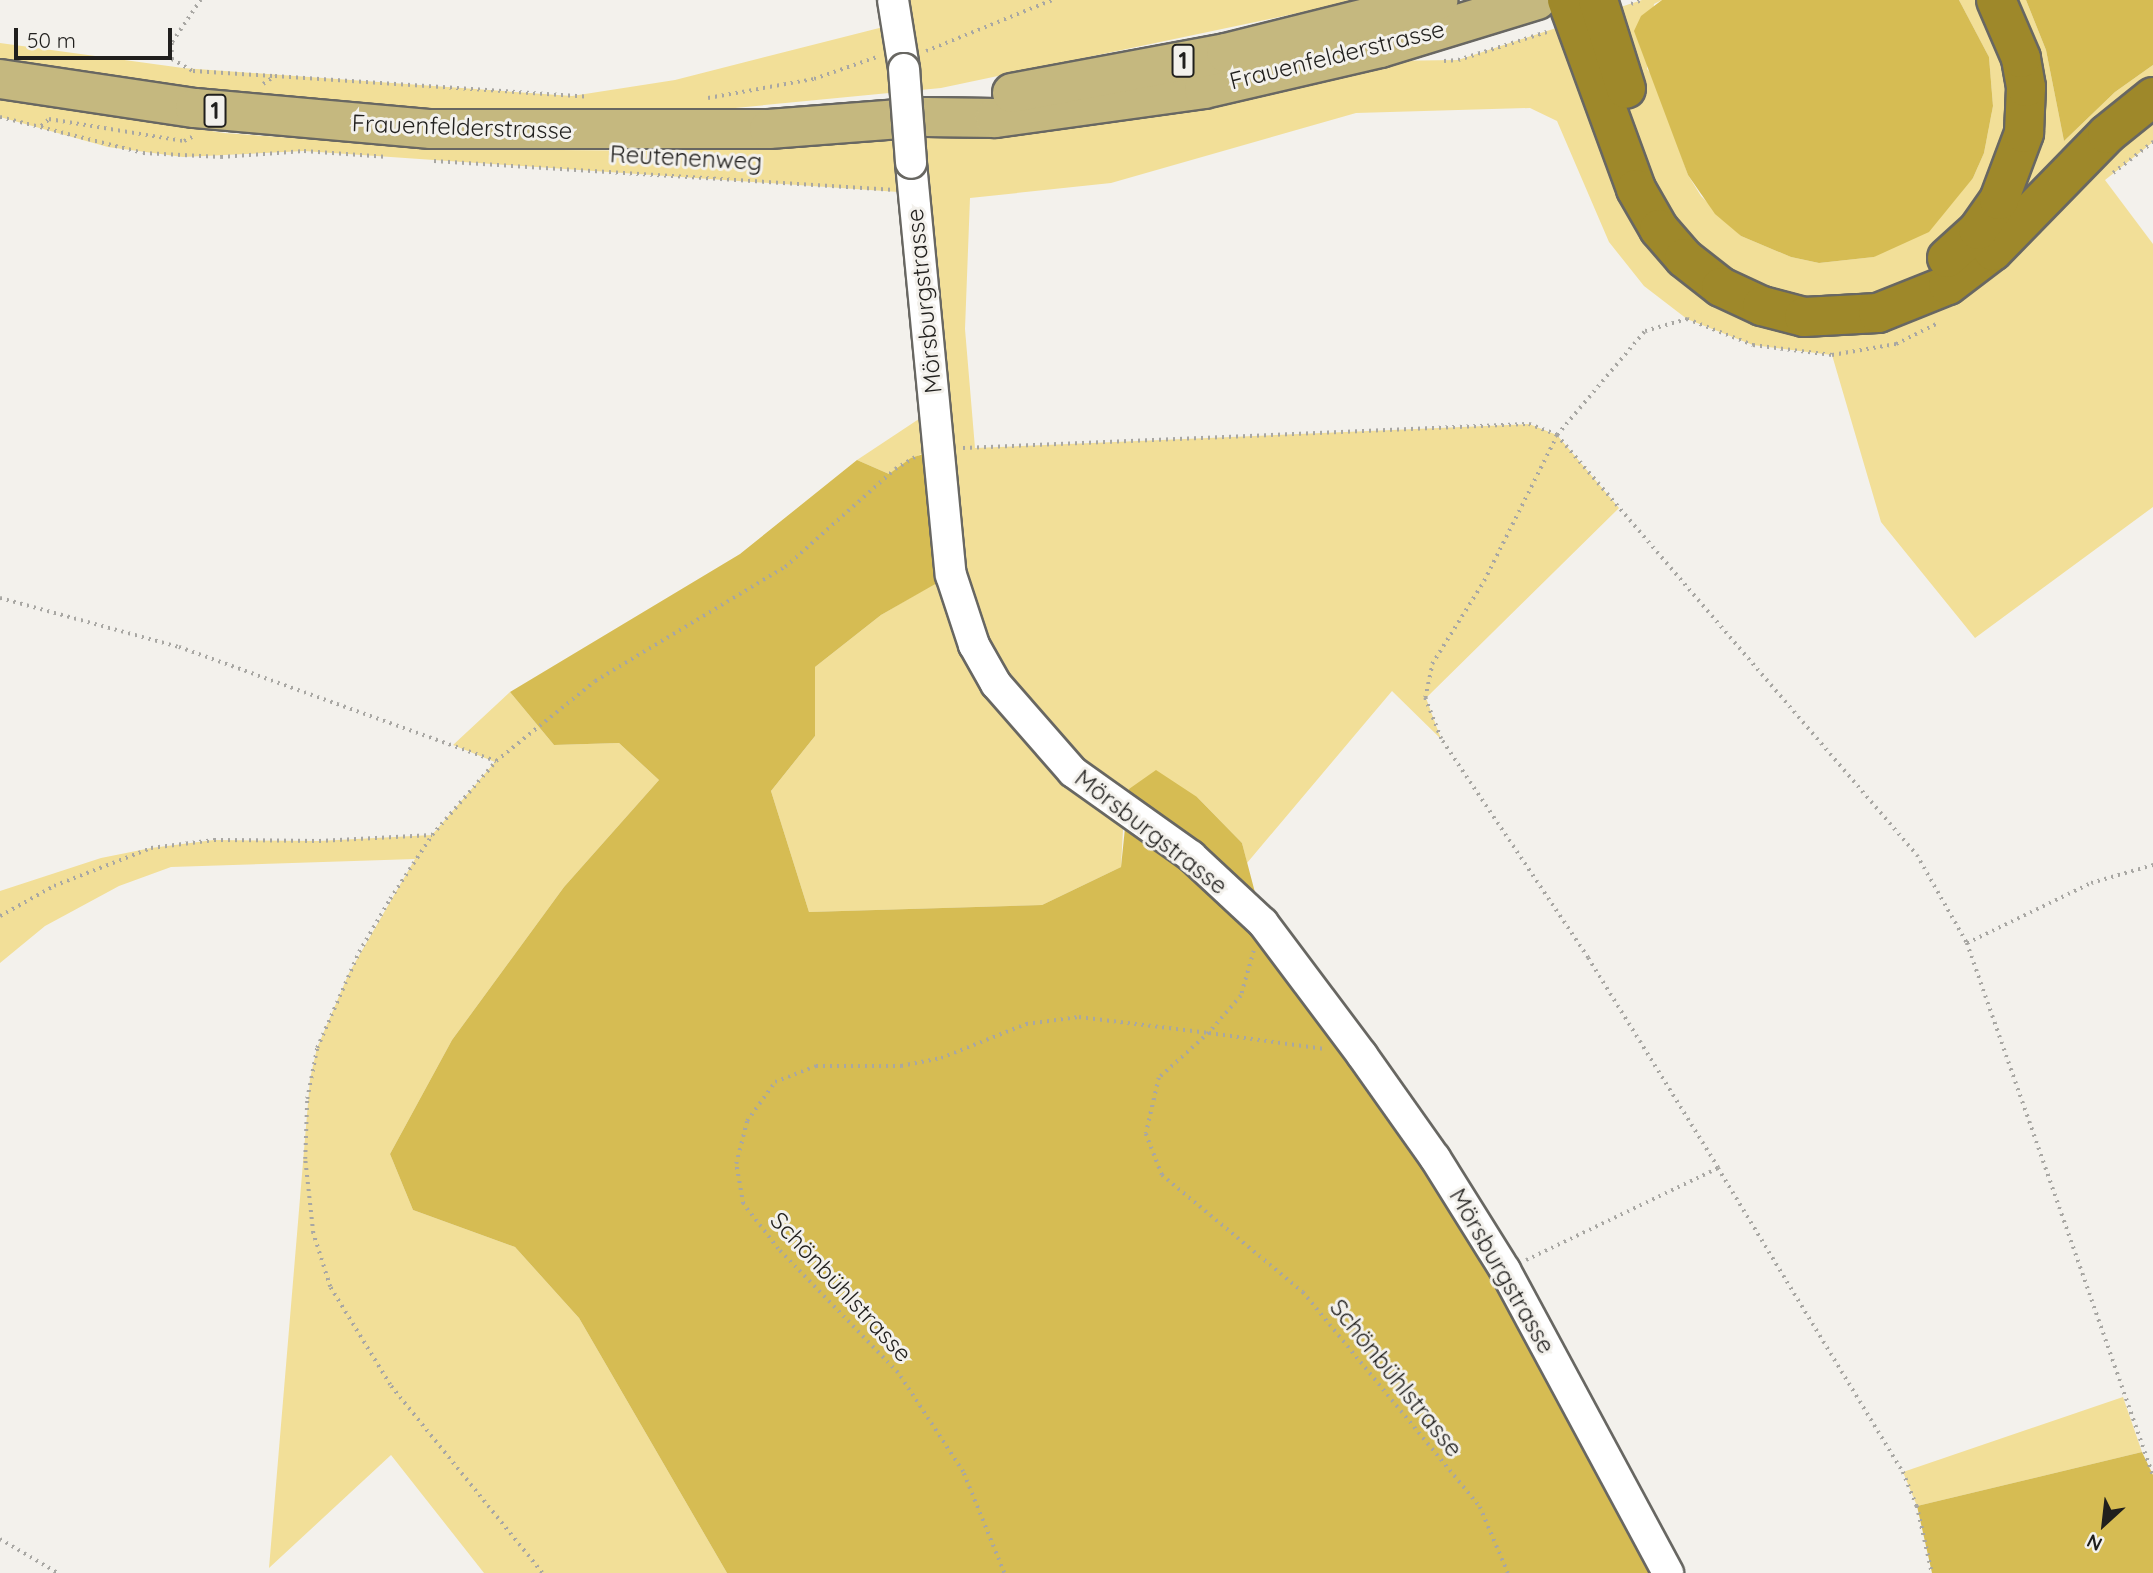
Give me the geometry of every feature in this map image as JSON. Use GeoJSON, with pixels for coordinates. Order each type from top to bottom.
{"type":"FeatureCollection","features":[{"type":"Feature","properties":{"kind":"highway"},"geometry":{"type":"LineString","coordinates":[[1567,0],[1636,189],[1659,229],[1684,258],[1721,287],[1762,306],[1804,317],[1878,313],[1919,300],[1955,280],[1993,251],[2099,142],[2153,97]]}},
{"type":"Feature","properties":{"kind":"highway"},"geometry":{"type":"LineString","coordinates":[[1598,0],[1651,164],[1666,198],[1688,230],[1716,256],[1751,277],[1793,291],[1835,295],[1878,290],[1934,267],[1964,244],[1999,200],[2020,148],[2026,102],[2017,44],[1996,0]]}},
{"type":"Feature","properties":{"kind":"main road","name":"Frauenfelderstrasse"},"geometry":{"type":"LineString","coordinates":[[926,117],[991,97],[1226,53],[1438,0]]}},
{"type":"Feature","properties":{"kind":"main road","name":"Frauenfelderstrasse"},"geometry":{"type":"LineString","coordinates":[[0,79],[195,108],[431,130],[769,129],[926,117],[995,118],[1204,89],[1380,48],[1537,0]]}},
{"type":"Feature","properties":{"kind":"street","name":"Mörsburgstrasse"},"geometry":{"type":"LineString","coordinates":[[894,0],[895,62],[911,163],[951,575],[974,645],[996,684],[1073,772],[1191,856],[1263,923],[1362,1055],[1435,1158],[1505,1270],[1668,1573]]}},
{"type":"Feature","properties":{"kind":"path"},"geometry":{"type":"LineString","coordinates":[[201,0],[172,43],[172,59],[193,71],[599,99]]}},
{"type":"Feature","properties":{"kind":"path"},"geometry":{"type":"LineString","coordinates":[[695,100],[895,62],[1052,0]]}},
{"type":"Feature","properties":{"kind":"path"},"geometry":{"type":"LineString","coordinates":[[257,87],[275,76]]}},
{"type":"Feature","properties":{"kind":"path"},"geometry":{"type":"LineString","coordinates":[[0,117],[108,147],[183,157],[304,151],[399,158]]}},
{"type":"Feature","properties":{"kind":"path"},"geometry":{"type":"LineString","coordinates":[[40,127],[49,119],[184,141],[198,135]]}},
{"type":"Feature","properties":{"kind":"path","name":"Reutenenweg"},"geometry":{"type":"LineString","coordinates":[[426,160],[798,181],[913,192]]}},
{"type":"Feature","properties":{"kind":"path"},"geometry":{"type":"LineString","coordinates":[[542,1573],[407,1407],[361,1342],[325,1274],[309,1211],[305,1120],[317,1048],[359,952],[432,835],[496,761],[595,681],[785,567],[903,463],[939,449],[1529,424],[1557,435],[1917,855],[1967,943],[2153,1475]]}},
{"type":"Feature","properties":{"kind":"path"},"geometry":{"type":"LineString","coordinates":[[1557,435],[1484,581],[1432,664],[1426,698],[1441,739],[1588,958],[1903,1472],[1917,1506],[1932,1573]]}},
{"type":"Feature","properties":{"kind":"path"},"geometry":{"type":"LineString","coordinates":[[0,598],[178,647],[496,761]]}},
{"type":"Feature","properties":{"kind":"path"},"geometry":{"type":"LineString","coordinates":[[0,916],[54,886],[151,848],[214,840],[319,841],[432,835]]}},
{"type":"Feature","properties":{"kind":"path"},"geometry":{"type":"LineString","coordinates":[[1967,943],[2091,883],[2153,865]]}},
{"type":"Feature","properties":{"kind":"path","name":"Schönbühlstrasse"},"geometry":{"type":"LineString","coordinates":[[1263,923],[1241,996],[1209,1033],[1159,1078],[1146,1133],[1162,1175],[1303,1292],[1480,1507],[1508,1573]]}},
{"type":"Feature","properties":{"kind":"path","name":"Schönbühlstrasse"},"geometry":{"type":"LineString","coordinates":[[1004,1573],[963,1472],[898,1373],[778,1249],[743,1204],[736,1164],[747,1121],[775,1082],[816,1066],[901,1066],[941,1058],[1026,1024],[1079,1017],[1362,1055]]}},
{"type":"Feature","properties":{"kind":"path"},"geometry":{"type":"LineString","coordinates":[[1505,1270],[1718,1168]]}},
{"type":"Feature","properties":{"kind":"path"},"geometry":{"type":"LineString","coordinates":[[0,1539],[58,1573]]}},
{"type":"Feature","properties":{"kind":"shaded area"},"geometry":{"type":"Polygon","coordinates":[[[893,0],[1360,0],[941,88],[662,115],[480,117],[292,103],[0,62],[0,43],[183,68],[572,96],[675,80],[899,23],[893,0]]]}},
{"type":"Feature","properties":{"kind":"shaded area"},"geometry":{"type":"Polygon","coordinates":[[[1642,0],[1662,0],[1654,4],[1647,69],[1654,77],[1688,175],[1701,196],[1741,236],[1791,257],[1819,263],[1874,257],[1973,178],[1984,153],[1993,106],[1989,57],[1959,0],[2026,0],[2046,50],[2064,141],[2115,92],[2153,65],[2153,142],[2105,180],[2153,244],[2153,507],[1975,638],[1881,522],[1832,355],[1753,345],[1687,319],[1644,286],[1609,242],[1557,121],[1530,108],[1356,113],[1111,183],[970,198],[965,329],[975,448],[1529,424],[1557,435],[1619,508],[1426,698],[1441,739],[1392,691],[1247,863],[1242,843],[1197,797],[1124,811],[1121,867],[1042,905],[809,912],[771,791],[815,736],[815,667],[881,615],[951,574],[921,454],[889,474],[857,460],[934,409],[913,193],[304,151],[183,157],[108,147],[0,117],[0,97],[224,133],[449,149],[669,151],[887,140],[966,134],[1383,61],[1458,60],[1642,0]]]}},
{"type":"Feature","properties":{"kind":"shaded area"},"geometry":{"type":"Polygon","coordinates":[[[1662,0],[1959,0],[1989,57],[1993,106],[1984,153],[1973,178],[1929,232],[1874,257],[1819,263],[1791,257],[1741,236],[1715,214],[1688,175],[1634,31],[1641,16],[1662,0]]]}},
{"type":"Feature","properties":{"kind":"shaded area"},"geometry":{"type":"Polygon","coordinates":[[[2026,0],[2153,0],[2153,65],[2115,92],[2064,141],[2046,50],[2026,0]]]}},
{"type":"Feature","properties":{"kind":"shaded area"},"geometry":{"type":"Polygon","coordinates":[[[939,449],[951,575],[881,615],[815,667],[815,736],[771,791],[809,912],[1042,905],[1121,867],[1129,789],[1156,770],[1197,797],[1242,843],[1263,923],[1362,1055],[1668,1573],[727,1573],[579,1318],[515,1247],[413,1210],[390,1154],[452,1040],[564,887],[659,780],[619,743],[554,745],[510,692],[740,554],[857,460],[889,474],[911,458],[939,449]]]}},
{"type":"Feature","properties":{"kind":"shaded area"},"geometry":{"type":"Polygon","coordinates":[[[510,692],[554,745],[619,743],[659,780],[564,887],[452,1040],[390,1154],[413,1210],[515,1247],[579,1318],[727,1573],[484,1573],[391,1455],[269,1568],[310,1079],[317,1048],[349,973],[415,859],[171,867],[119,886],[45,926],[0,963],[0,891],[101,858],[151,848],[214,840],[319,841],[432,835],[495,762],[453,745],[510,692]]]}},
{"type":"Feature","properties":{"kind":"shaded area"},"geometry":{"type":"Polygon","coordinates":[[[2123,1397],[2142,1452],[1917,1506],[1903,1472],[2123,1397]]]}},
{"type":"Feature","properties":{"kind":"shaded area"},"geometry":{"type":"Polygon","coordinates":[[[2142,1452],[2153,1475],[2153,1573],[1932,1573],[1917,1506],[2142,1452]]]}}]}
